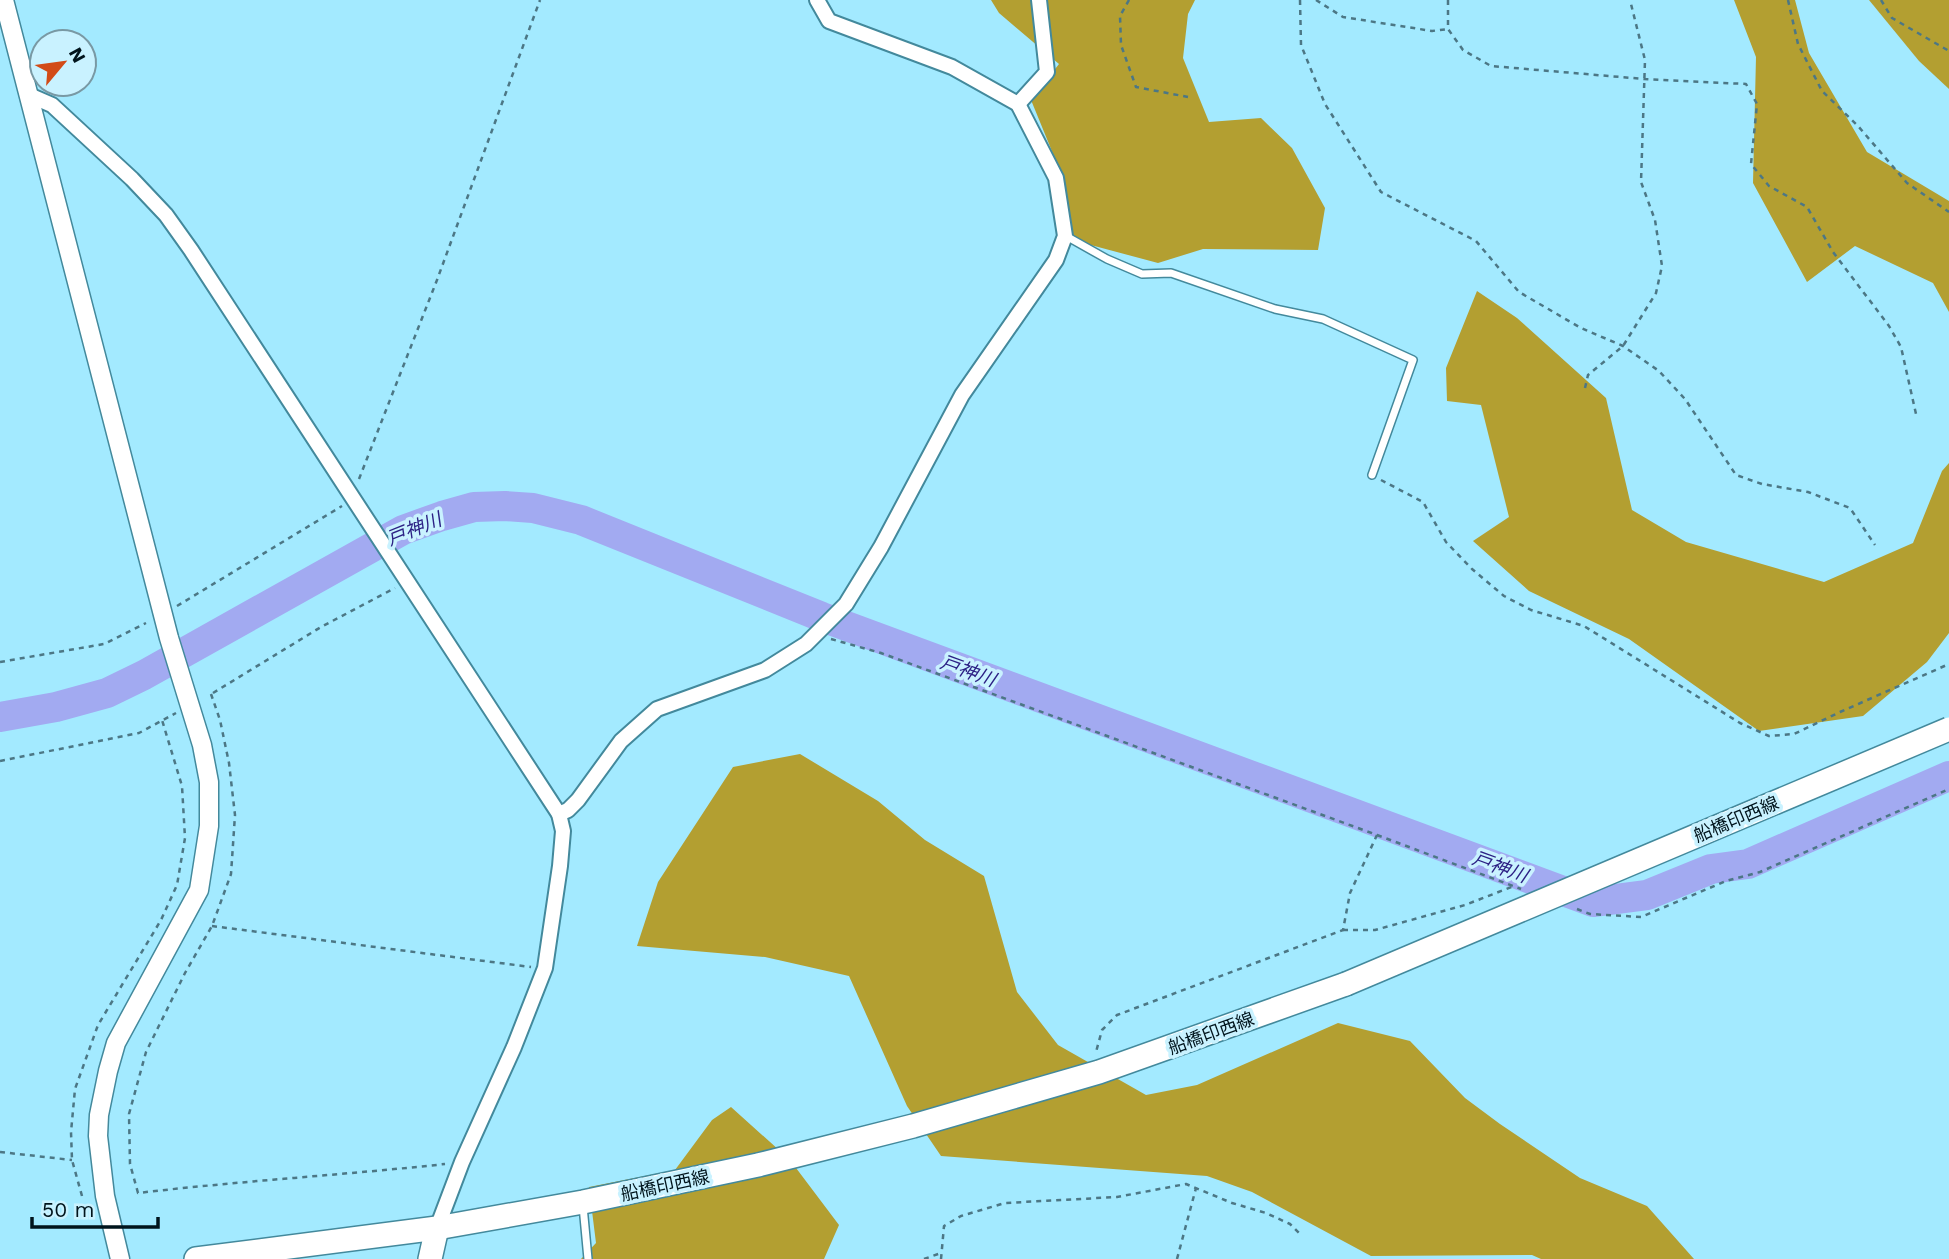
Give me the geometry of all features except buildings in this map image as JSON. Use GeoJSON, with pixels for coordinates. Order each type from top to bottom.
{"type":"FeatureCollection","features":[{"type":"Feature","properties":{"kind":"main road","name":"船橋印西線"},"geometry":{"type":"LineString","coordinates":[[197,1259],[437,1228],[583,1202],[758,1165],[913,1126],[1099,1072],[1346,984],[1949,729]]}},
{"type":"Feature","properties":{"kind":"main road"},"geometry":{"type":"LineString","coordinates":[[430,1259],[437,1228]]}},
{"type":"Feature","properties":{"kind":"street"},"geometry":{"type":"LineString","coordinates":[[4,0],[28,91]]}},
{"type":"Feature","properties":{"kind":"street"},"geometry":{"type":"LineString","coordinates":[[559,814],[568,810],[578,800],[621,741],[657,709],[765,670],[806,645],[846,604],[881,547],[962,395],[1056,260],[1065,236],[1056,178],[1018,104],[953,67],[829,21],[817,0]]}},
{"type":"Feature","properties":{"kind":"street"},"geometry":{"type":"LineString","coordinates":[[1018,104],[1047,72],[1039,0]]}},
{"type":"Feature","properties":{"kind":"street"},"geometry":{"type":"LineString","coordinates":[[30,98],[169,638],[202,745],[209,782],[209,826],[199,890],[117,1043],[99,1115],[105,1196],[120,1259]]}},
{"type":"Feature","properties":{"kind":"street"},"geometry":{"type":"LineString","coordinates":[[36,98],[52,105],[81,131],[166,215],[559,814],[562,831],[560,866],[545,968],[462,1162],[437,1228]]}},
{"type":"Feature","properties":{"kind":"lane"},"geometry":{"type":"LineString","coordinates":[[1065,236],[1108,260],[1142,274],[1171,273],[1275,309],[1323,319],[1413,360],[1372,475]]}},
{"type":"Feature","properties":{"kind":"lane"},"geometry":{"type":"LineString","coordinates":[[583,1202],[588,1259]]}},
{"type":"Feature","properties":{"kind":"path"},"geometry":{"type":"LineString","coordinates":[[170,611],[351,496],[437,280],[540,0]]}},
{"type":"Feature","properties":{"kind":"path"},"geometry":{"type":"LineString","coordinates":[[1129,0],[1120,16],[1121,45],[1136,87],[1188,97]]}},
{"type":"Feature","properties":{"kind":"path"},"geometry":{"type":"LineString","coordinates":[[1300,0],[1301,45],[1325,104],[1381,192],[1476,241],[1519,292],[1581,327],[1623,346],[1659,372],[1685,398],[1736,475],[1762,484],[1808,492],[1850,508],[1875,545]]}},
{"type":"Feature","properties":{"kind":"path"},"geometry":{"type":"LineString","coordinates":[[1316,0],[1343,18],[1432,32],[1448,29]]}},
{"type":"Feature","properties":{"kind":"path"},"geometry":{"type":"LineString","coordinates":[[1448,0],[1448,29],[1463,50],[1491,66],[1644,79],[1746,84],[1757,104],[1751,164],[1769,186],[1807,207],[1833,252],[1889,326],[1900,347],[1916,414]]}},
{"type":"Feature","properties":{"kind":"path"},"geometry":{"type":"LineString","coordinates":[[1585,388],[1588,375],[1623,346],[1656,293],[1662,266],[1655,220],[1641,182],[1645,60],[1630,0]]}},
{"type":"Feature","properties":{"kind":"path"},"geometry":{"type":"LineString","coordinates":[[1787,0],[1798,44],[1822,91],[1858,126],[1907,183],[1949,212]]}},
{"type":"Feature","properties":{"kind":"path"},"geometry":{"type":"LineString","coordinates":[[1881,0],[1892,18],[1949,51]]}},
{"type":"Feature","properties":{"kind":"path"},"geometry":{"type":"LineString","coordinates":[[1372,475],[1423,502],[1446,542],[1504,596],[1531,610],[1584,626],[1740,723],[1769,736],[1794,734],[1949,664]]}},
{"type":"Feature","properties":{"kind":"path"},"geometry":{"type":"LineString","coordinates":[[407,581],[321,627],[211,694],[220,720],[229,763],[235,816],[231,874],[212,926],[185,973],[146,1052],[129,1114],[130,1164],[138,1193],[240,1181],[335,1176],[462,1162]]}},
{"type":"Feature","properties":{"kind":"path"},"geometry":{"type":"LineString","coordinates":[[0,662],[104,644],[148,622]]}},
{"type":"Feature","properties":{"kind":"path"},"geometry":{"type":"LineString","coordinates":[[820,632],[830,639],[881,653],[1377,835],[1350,893],[1343,930]]}},
{"type":"Feature","properties":{"kind":"path"},"geometry":{"type":"LineString","coordinates":[[0,761],[139,733],[187,707]]}},
{"type":"Feature","properties":{"kind":"path"},"geometry":{"type":"LineString","coordinates":[[82,1196],[72,1160],[71,1132],[75,1089],[98,1025],[161,920],[177,885],[185,838],[182,786],[162,720]]}},
{"type":"Feature","properties":{"kind":"path"},"geometry":{"type":"LineString","coordinates":[[1099,1072],[1096,1052],[1102,1030],[1117,1015],[1343,930],[1375,930],[1465,905],[1514,886]]}},
{"type":"Feature","properties":{"kind":"path"},"geometry":{"type":"LineString","coordinates":[[212,926],[545,968]]}},
{"type":"Feature","properties":{"kind":"path"},"geometry":{"type":"LineString","coordinates":[[0,1152],[72,1160]]}},
{"type":"Feature","properties":{"kind":"path"},"geometry":{"type":"LineString","coordinates":[[942,1259],[944,1226],[961,1216],[1005,1203],[1117,1197],[1186,1184],[1232,1203],[1266,1213],[1290,1224],[1301,1235]]}},
{"type":"Feature","properties":{"kind":"path"},"geometry":{"type":"LineString","coordinates":[[1177,1259],[1196,1188]]}},
{"type":"Feature","properties":{"kind":"path"},"geometry":{"type":"LineString","coordinates":[[924,1259],[941,1254]]}},
{"type":"Feature","properties":{"kind":"shaded area"},"geometry":{"type":"Polygon","coordinates":[[[991,0],[1195,0],[1188,14],[1183,58],[1209,122],[1261,118],[1292,148],[1325,208],[1318,250],[1203,249],[1158,263],[1072,240],[1058,166],[1031,100],[1059,64],[999,13],[991,0]]]}},
{"type":"Feature","properties":{"kind":"shaded area"},"geometry":{"type":"Polygon","coordinates":[[[1734,0],[1795,0],[1809,53],[1867,152],[1949,201],[1949,312],[1933,283],[1855,246],[1807,282],[1753,183],[1756,57],[1734,0]]]}},
{"type":"Feature","properties":{"kind":"shaded area"},"geometry":{"type":"Polygon","coordinates":[[[1869,0],[1949,0],[1949,89],[1919,61],[1869,0]]]}},
{"type":"Feature","properties":{"kind":"shaded area"},"geometry":{"type":"Polygon","coordinates":[[[1477,291],[1517,318],[1606,398],[1632,510],[1686,542],[1824,582],[1913,543],[1942,471],[1949,463],[1949,633],[1927,662],[1863,716],[1759,731],[1629,639],[1529,591],[1473,541],[1509,517],[1481,405],[1447,401],[1446,368],[1477,291]]]}},
{"type":"Feature","properties":{"kind":"shaded area"},"geometry":{"type":"Polygon","coordinates":[[[800,754],[878,801],[925,840],[984,876],[1017,992],[1058,1045],[1146,1095],[1197,1085],[1338,1023],[1410,1041],[1465,1098],[1500,1124],[1580,1178],[1647,1206],[1694,1259],[1541,1259],[1532,1255],[1371,1256],[1252,1192],[1207,1176],[941,1156],[907,1106],[849,976],[765,957],[637,946],[658,882],[733,767],[800,754]]]}},
{"type":"Feature","properties":{"kind":"shaded area"},"geometry":{"type":"Polygon","coordinates":[[[731,1107],[790,1160],[839,1225],[824,1259],[581,1259],[596,1243],[589,1187],[675,1170],[712,1120],[731,1107]]]}},
{"type":"Feature","properties":{"kind":"waterway","name":"戸神川"},"geometry":{"type":"LineString","coordinates":[[0,717],[56,707],[107,693],[403,530],[474,507],[505,506],[533,508],[581,520],[822,617],[1593,902],[1647,895],[1711,869],[1748,864],[1949,776]]}}]}
